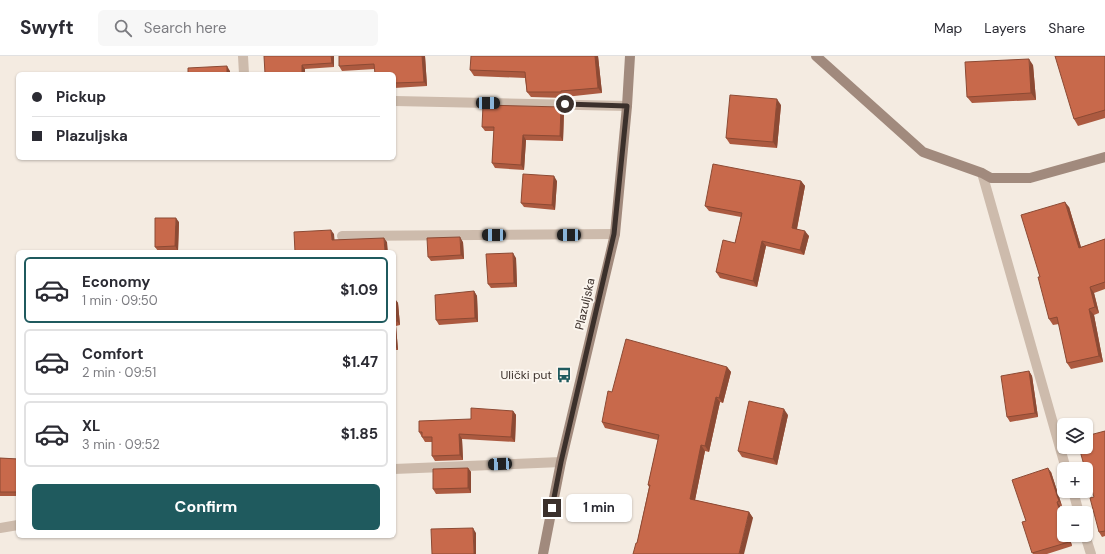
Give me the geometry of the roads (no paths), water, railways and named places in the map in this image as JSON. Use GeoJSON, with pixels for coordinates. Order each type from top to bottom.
{"type":"FeatureCollection","features":[{"type":"Feature","properties":{"kind":"main road","name":"Plazuljska"},"geometry":{"type":"LineString","coordinates":[[543,554],[561,462],[614,234],[627,106],[630,56]]}},
{"type":"Feature","properties":{"kind":"main road"},"geometry":{"type":"LineString","coordinates":[[816,56],[923,152],[982,173],[991,178],[1030,178],[1105,157]]}},
{"type":"Feature","properties":{"kind":"street"},"geometry":{"type":"LineString","coordinates":[[244,56],[244,72]]}},
{"type":"Feature","properties":{"kind":"street"},"geometry":{"type":"LineString","coordinates":[[396,101],[627,106]]}},
{"type":"Feature","properties":{"kind":"street"},"geometry":{"type":"LineString","coordinates":[[982,173],[1064,462]]}},
{"type":"Feature","properties":{"kind":"street"},"geometry":{"type":"LineString","coordinates":[[342,236],[614,234]]}},
{"type":"Feature","properties":{"kind":"street"},"geometry":{"type":"LineString","coordinates":[[396,469],[561,462]]}},
{"type":"Feature","properties":{"kind":"street"},"geometry":{"type":"LineString","coordinates":[[0,528],[16,525]]}},
{"type":"Feature","properties":{"kind":"street"},"geometry":{"type":"LineString","coordinates":[[1087,542],[1091,554]]}},
{"type":"Feature","properties":{"kind":"place","name":"Ulički put"},"geometry":{"type":"Point","coordinates":[564,375]}}]}
